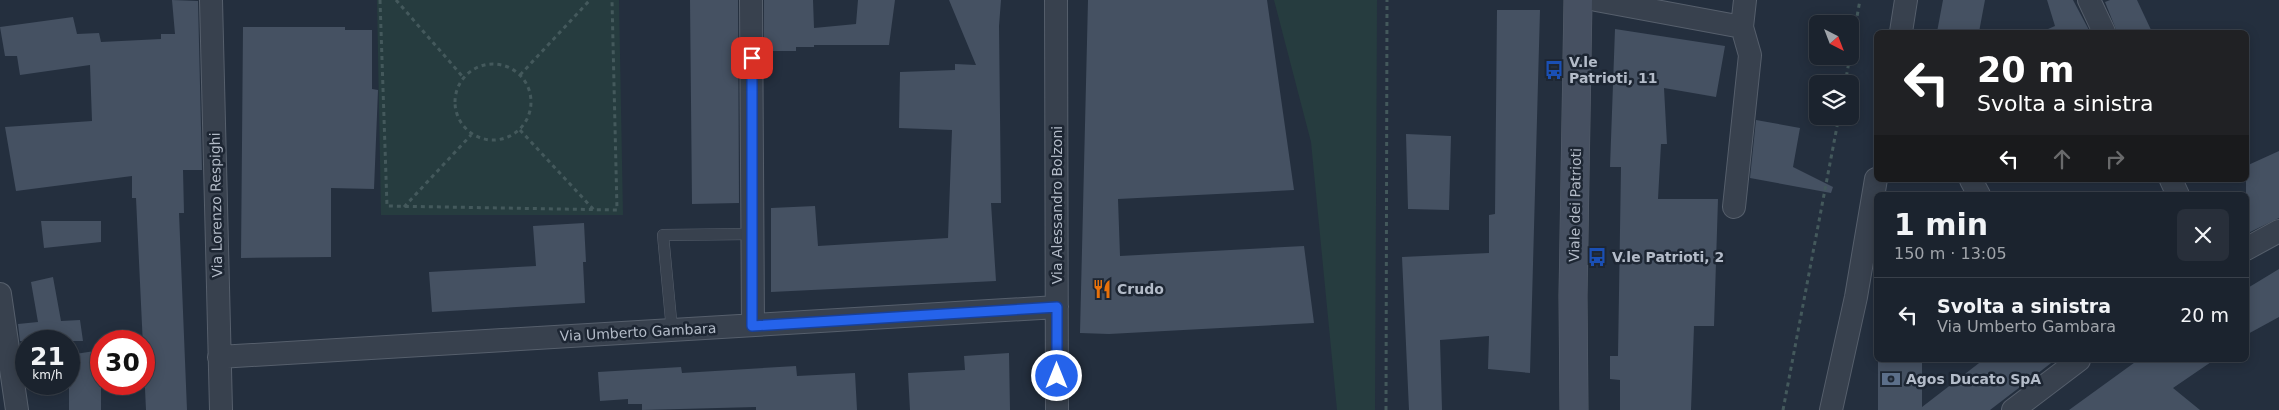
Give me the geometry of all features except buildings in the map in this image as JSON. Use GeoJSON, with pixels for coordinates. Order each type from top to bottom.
{"type":"FeatureCollection","features":[{"type":"Feature","properties":{"kind":"main road","name":"Viale dei Patrioti"},"geometry":{"type":"LineString","coordinates":[[1574,410],[1578,0]]}},
{"type":"Feature","properties":{"kind":"street","name":"Via Lorenzo Respighi"},"geometry":{"type":"LineString","coordinates":[[211,0],[221,410]]}},
{"type":"Feature","properties":{"kind":"street"},"geometry":{"type":"LineString","coordinates":[[751,0],[752,326]]}},
{"type":"Feature","properties":{"kind":"street","name":"Via Alessandro Bolzoni"},"geometry":{"type":"LineString","coordinates":[[1056,0],[1057,410]]}},
{"type":"Feature","properties":{"kind":"street"},"geometry":{"type":"LineString","coordinates":[[1596,0],[1742,27]]}},
{"type":"Feature","properties":{"kind":"street"},"geometry":{"type":"LineString","coordinates":[[1734,207],[1750,56],[1742,27],[1745,0]]}},
{"type":"Feature","properties":{"kind":"street"},"geometry":{"type":"LineString","coordinates":[[1901,30],[1906,0]]}},
{"type":"Feature","properties":{"kind":"street"},"geometry":{"type":"LineString","coordinates":[[2089,0],[2103,30]]}},
{"type":"Feature","properties":{"kind":"street"},"geometry":{"type":"LineString","coordinates":[[1831,410],[1866,293],[1874,202]]}},
{"type":"Feature","properties":{"kind":"street"},"geometry":{"type":"LineString","coordinates":[[2249,246],[2279,231]]}},
{"type":"Feature","properties":{"kind":"street"},"geometry":{"type":"LineString","coordinates":[[0,294],[17,410]]}},
{"type":"Feature","properties":{"kind":"street","name":"Via Umberto Gambara"},"geometry":{"type":"LineString","coordinates":[[219,357],[1057,307]]}},
{"type":"Feature","properties":{"kind":"street"},"geometry":{"type":"LineString","coordinates":[[2013,410],[2067,364]]}},
{"type":"Feature","properties":{"kind":"lane"},"geometry":{"type":"LineString","coordinates":[[672,330],[663,235],[752,234]]}},
{"type":"Feature","properties":{"kind":"path"},"geometry":{"type":"LineString","coordinates":[[380,0],[387,206],[617,210],[612,0]]}},
{"type":"Feature","properties":{"kind":"path"},"geometry":{"type":"LineString","coordinates":[[396,0],[463,77]]}},
{"type":"Feature","properties":{"kind":"path"},"geometry":{"type":"LineString","coordinates":[[520,75],[590,0]]}},
{"type":"Feature","properties":{"kind":"path"},"geometry":{"type":"LineString","coordinates":[[1386,410],[1387,0]]}},
{"type":"Feature","properties":{"kind":"path"},"geometry":{"type":"LineString","coordinates":[[1857,15],[1860,0]]}},
{"type":"Feature","properties":{"kind":"path"},"geometry":{"type":"LineString","coordinates":[[485,64],[498,64],[509,67],[520,75],[529,90],[531,108],[527,120],[520,130],[509,137],[496,141],[483,140],[471,135],[461,126],[456,114],[454,101],[456,88],[463,77],[474,68],[485,64]]}},
{"type":"Feature","properties":{"kind":"path"},"geometry":{"type":"LineString","coordinates":[[1782,410],[1837,125]]}},
{"type":"Feature","properties":{"kind":"path"},"geometry":{"type":"LineString","coordinates":[[520,130],[594,210]]}},
{"type":"Feature","properties":{"kind":"path"},"geometry":{"type":"LineString","coordinates":[[404,206],[471,135]]}},
{"type":"Feature","properties":{"kind":"green space"},"geometry":{"type":"Polygon","coordinates":[[[377,0],[619,0],[623,215],[381,215],[377,0]]]}},
{"type":"Feature","properties":{"kind":"green space"},"geometry":{"type":"Polygon","coordinates":[[[1274,0],[1377,0],[1375,410],[1337,410],[1311,142],[1274,0]]]}},
{"type":"Feature","properties":{"kind":"place","name":"V.le Patrioti, 11"},"geometry":{"type":"Point","coordinates":[1554,70]}},
{"type":"Feature","properties":{"kind":"place","name":"V.le Patrioti, 2"},"geometry":{"type":"Point","coordinates":[1597,257]}},
{"type":"Feature","properties":{"kind":"place","name":"Crudo"},"geometry":{"type":"Point","coordinates":[1102,289]}},
{"type":"Feature","properties":{"kind":"place","name":"Agos Ducato SpA"},"geometry":{"type":"Point","coordinates":[1891,379]}},
{"type":"Feature","properties":{"kind":"route"},"geometry":{"type":"LineString","coordinates":[[752,58],[752,326],[1057,307],[1057,376]]}}]}
